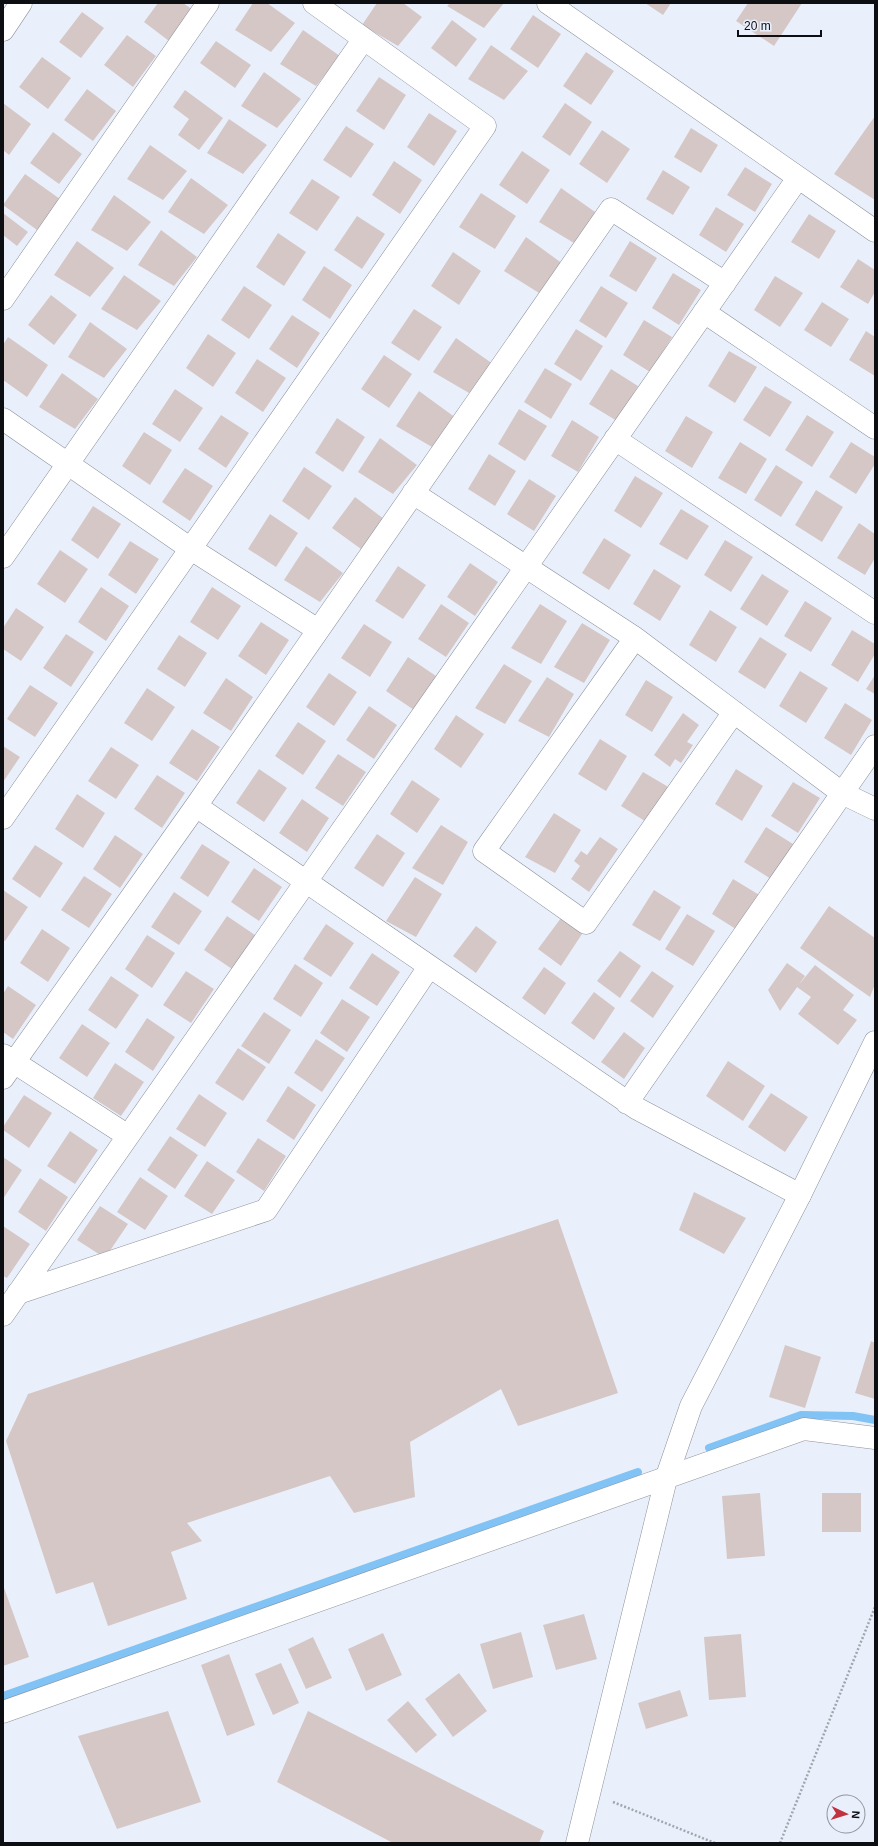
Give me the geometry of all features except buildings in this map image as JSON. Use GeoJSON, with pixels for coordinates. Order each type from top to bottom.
{"type":"FeatureCollection","features":[{"type":"Feature","properties":{"kind":"street"},"geometry":{"type":"LineString","coordinates":[[3,30],[21,3]]}},
{"type":"Feature","properties":{"kind":"street"},"geometry":{"type":"LineString","coordinates":[[3,299],[208,3]]}},
{"type":"Feature","properties":{"kind":"street"},"geometry":{"type":"LineString","coordinates":[[3,818],[485,126],[314,3]]}},
{"type":"Feature","properties":{"kind":"street"},"geometry":{"type":"LineString","coordinates":[[548,3],[875,231]]}},
{"type":"Feature","properties":{"kind":"street"},"geometry":{"type":"LineString","coordinates":[[3,557],[364,40]]}},
{"type":"Feature","properties":{"kind":"street"},"geometry":{"type":"LineString","coordinates":[[3,1315],[798,178]]}},
{"type":"Feature","properties":{"kind":"street"},"geometry":{"type":"LineString","coordinates":[[128,1136],[7,1065],[196,806],[611,209],[725,282]]}},
{"type":"Feature","properties":{"kind":"street"},"geometry":{"type":"LineString","coordinates":[[704,312],[875,428]]}},
{"type":"Feature","properties":{"kind":"street"},"geometry":{"type":"LineString","coordinates":[[3,419],[190,549],[318,630]]}},
{"type":"Feature","properties":{"kind":"street"},"geometry":{"type":"LineString","coordinates":[[615,439],[875,613]]}},
{"type":"Feature","properties":{"kind":"street"},"geometry":{"type":"LineString","coordinates":[[413,493],[635,638],[842,793],[875,809]]}},
{"type":"Feature","properties":{"kind":"street"},"geometry":{"type":"LineString","coordinates":[[635,638],[484,851],[586,922],[734,712]]}},
{"type":"Feature","properties":{"kind":"street"},"geometry":{"type":"LineString","coordinates":[[627,1103],[875,746]]}},
{"type":"Feature","properties":{"kind":"street"},"geometry":{"type":"LineString","coordinates":[[196,806],[627,1103],[800,1195]]}},
{"type":"Feature","properties":{"kind":"street"},"geometry":{"type":"LineString","coordinates":[[18,1293],[266,1210],[429,967]]}},
{"type":"Feature","properties":{"kind":"street"},"geometry":{"type":"LineString","coordinates":[[577,1843],[666,1479],[691,1406],[800,1195],[875,1042]]}},
{"type":"Feature","properties":{"kind":"street"},"geometry":{"type":"LineString","coordinates":[[3,1712],[804,1429],[875,1438]]}},
{"type":"Feature","properties":{"kind":"path"},"geometry":{"type":"LineString","coordinates":[[780,1843],[875,1607]]}},
{"type":"Feature","properties":{"kind":"path"},"geometry":{"type":"LineString","coordinates":[[589,1793],[715,1843]]}},
{"type":"Feature","properties":{"kind":"waterway"},"geometry":{"type":"LineString","coordinates":[[709,1448],[801,1415],[853,1416],[875,1420]]}},
{"type":"Feature","properties":{"kind":"waterway"},"geometry":{"type":"LineString","coordinates":[[3,1696],[638,1472]]}}]}
